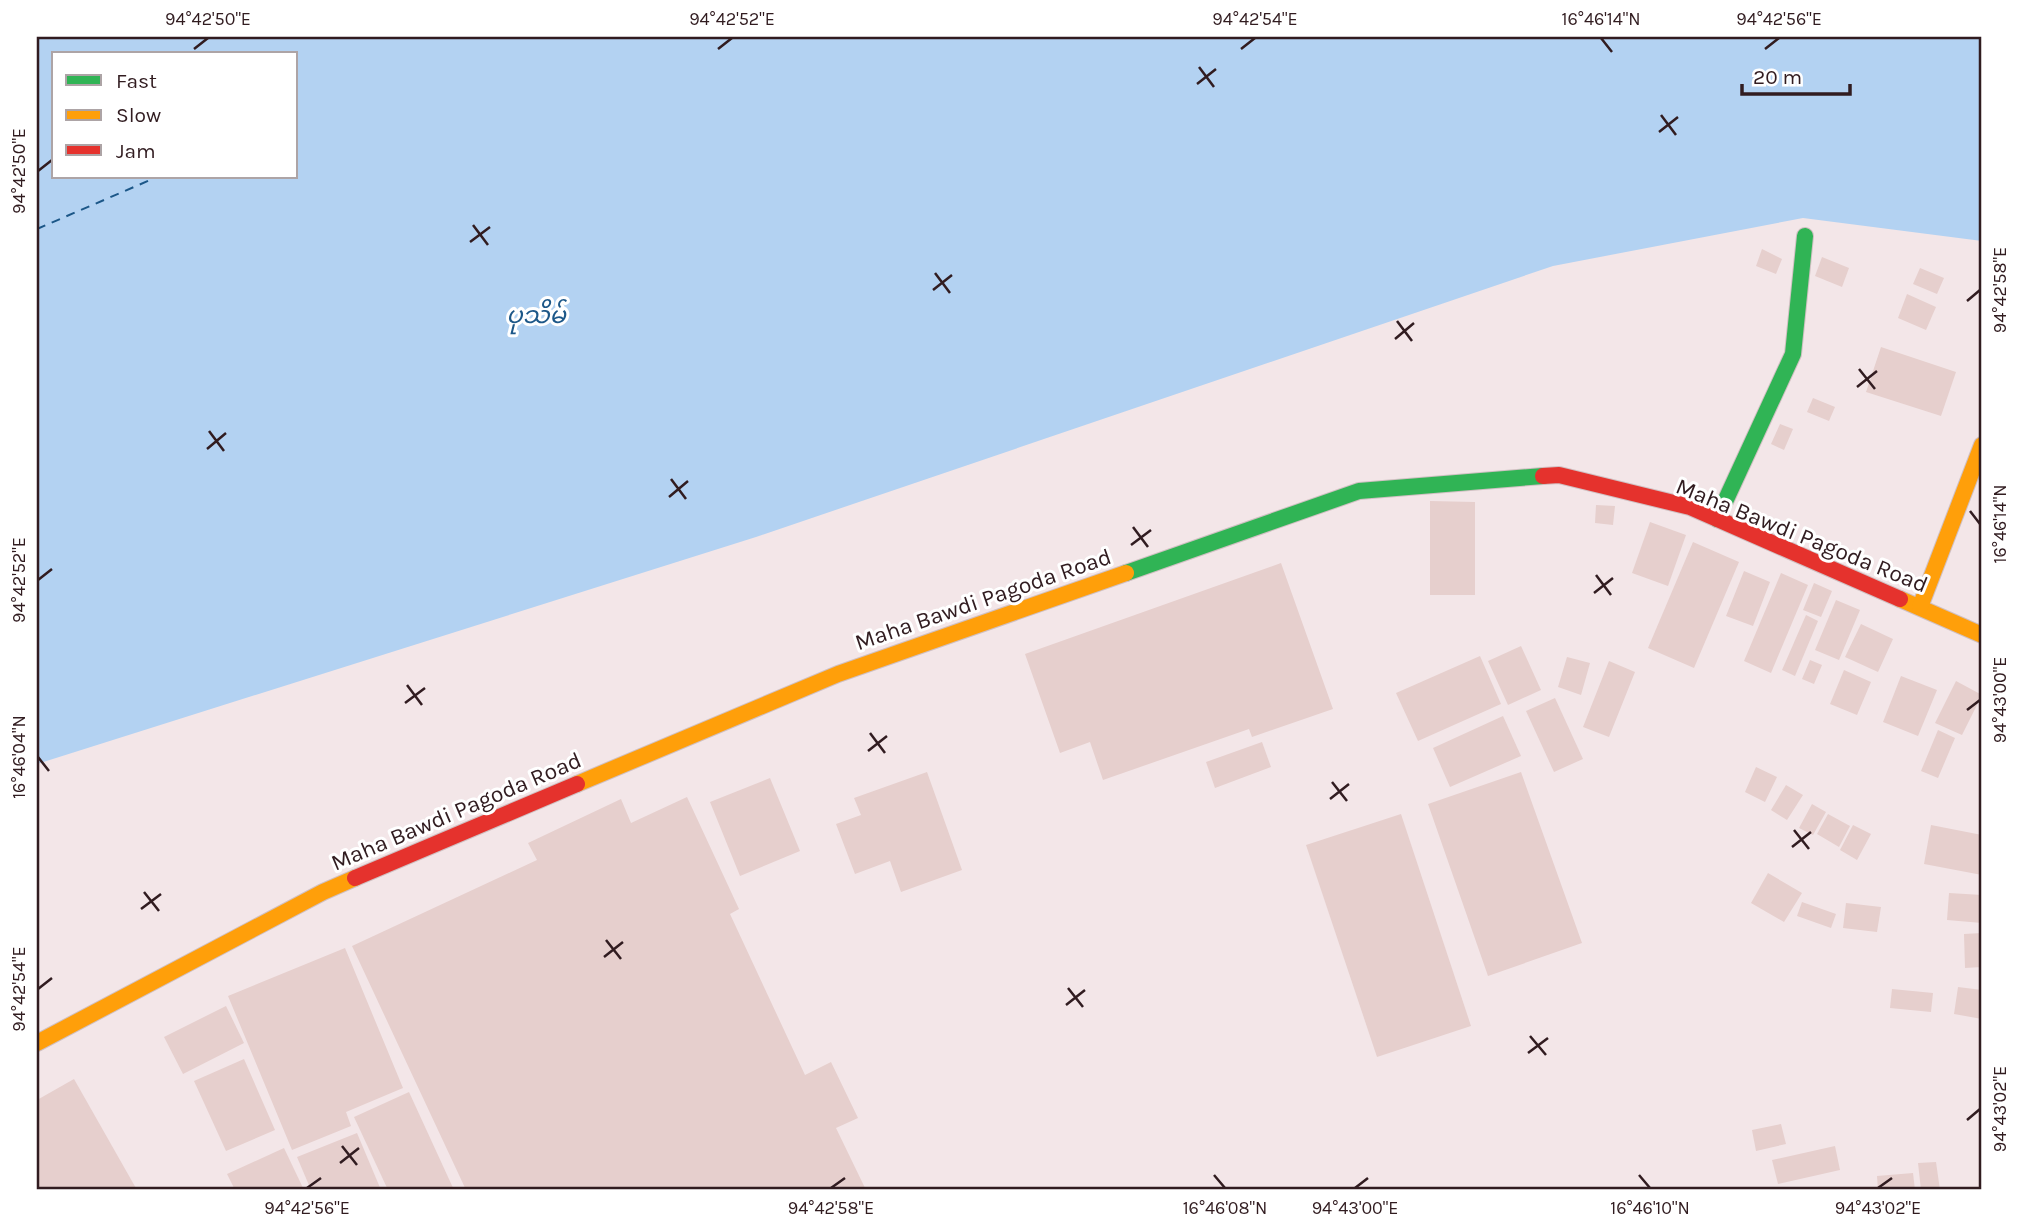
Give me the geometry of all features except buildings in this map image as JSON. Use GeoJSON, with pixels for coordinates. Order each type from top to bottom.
{"type":"FeatureCollection","features":[{"type":"Feature","properties":{"kind":"street"},"geometry":{"type":"LineString","coordinates":[[1717,519],[1793,354],[1805,236]]}},
{"type":"Feature","properties":{"kind":"street"},"geometry":{"type":"LineString","coordinates":[[1920,607],[1982,445]]}},
{"type":"Feature","properties":{"kind":"street","name":"Maha Bawdi Pagoda Road"},"geometry":{"type":"LineString","coordinates":[[37,1043],[323,892],[838,674],[1359,491],[1559,475],[1690,508],[1982,635]]}},
{"type":"Feature","properties":{"kind":"water","name":"ပုသိမ်"},"geometry":{"type":"Polygon","coordinates":[[[37,37],[1982,37],[1982,241],[1803,218],[1553,266],[756,537],[37,764],[37,37]]]}},
{"type":"Feature","properties":{"kind":"ferry route"},"geometry":{"type":"LineString","coordinates":[[37,229],[155,178]]}},
{"type":"Feature","properties":{"kind":"traffic: fast"},"geometry":{"type":"LineString","coordinates":[[1717,519],[1793,354],[1805,236]]}},
{"type":"Feature","properties":{"kind":"traffic: fast"},"geometry":{"type":"LineString","coordinates":[[1126,573],[1359,491],[1543,476]]}},
{"type":"Feature","properties":{"kind":"traffic: slow"},"geometry":{"type":"LineString","coordinates":[[1920,607],[1982,445]]}},
{"type":"Feature","properties":{"kind":"traffic: slow"},"geometry":{"type":"LineString","coordinates":[[577,784],[838,674],[1126,573]]}},
{"type":"Feature","properties":{"kind":"traffic: slow"},"geometry":{"type":"LineString","coordinates":[[1900,599],[1982,635]]}},
{"type":"Feature","properties":{"kind":"traffic: slow"},"geometry":{"type":"LineString","coordinates":[[37,1043],[323,892],[355,878]]}},
{"type":"Feature","properties":{"kind":"traffic: jam"},"geometry":{"type":"LineString","coordinates":[[1543,476],[1559,475],[1690,507],[1900,599]]}},
{"type":"Feature","properties":{"kind":"traffic: jam"},"geometry":{"type":"LineString","coordinates":[[355,878],[577,784]]}}]}
